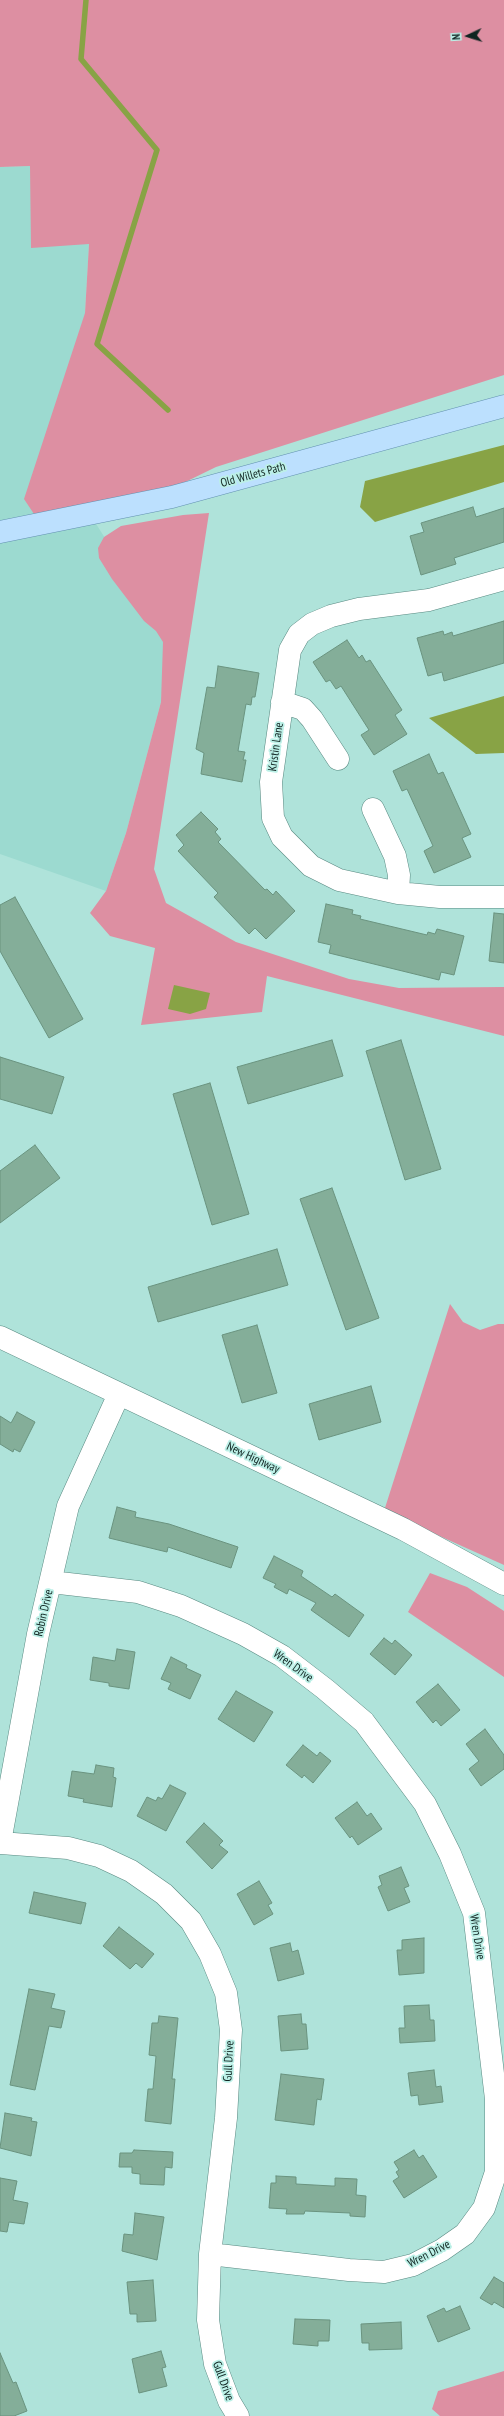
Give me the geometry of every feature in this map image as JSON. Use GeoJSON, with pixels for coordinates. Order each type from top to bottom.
{"type":"FeatureCollection","features":[{"type":"Feature","properties":{"kind":"main road","name":"Old Willets Path"},"geometry":{"type":"LineString","coordinates":[[0,532],[180,495],[504,406]]}},
{"type":"Feature","properties":{"kind":"street","name":"Kristin Lane"},"geometry":{"type":"LineString","coordinates":[[504,579],[429,600],[359,609],[331,616],[312,624],[299,634],[290,650],[270,782],[273,818],[282,837],[311,866],[339,880],[398,893],[440,897],[504,897]]}},
{"type":"Feature","properties":{"kind":"street"},"geometry":{"type":"LineString","coordinates":[[282,702],[303,709],[312,719],[338,759]]}},
{"type":"Feature","properties":{"kind":"street"},"geometry":{"type":"LineString","coordinates":[[373,809],[395,856],[399,875],[398,893]]}},
{"type":"Feature","properties":{"kind":"street","name":"New Highway"},"geometry":{"type":"LineString","coordinates":[[0,1337],[403,1529],[504,1584]]}},
{"type":"Feature","properties":{"kind":"street","name":"Robin Drive"},"geometry":{"type":"LineString","coordinates":[[0,1842],[38,1634],[68,1506],[119,1394]]}},
{"type":"Feature","properties":{"kind":"street","name":"Wren Drive"},"geometry":{"type":"LineString","coordinates":[[51,1582],[138,1592],[181,1606],[243,1634],[282,1656],[325,1689],[364,1722],[425,1804],[450,1854],[474,1913],[496,2099],[496,2172],[484,2208],[465,2234],[442,2250],[413,2265],[384,2272],[349,2270],[210,2254]]}},
{"type":"Feature","properties":{"kind":"street","name":"Gull Drive"},"geometry":{"type":"LineString","coordinates":[[0,1842],[68,1848],[99,1856],[131,1871],[164,1894],[191,1921],[210,1954],[226,1993],[231,2030],[226,2118],[210,2254],[208,2320],[215,2364],[229,2401],[238,2416]]}},
{"type":"Feature","properties":{"kind":"shaded area"},"geometry":{"type":"Polygon","coordinates":[[[0,0],[504,0],[504,375],[216,467],[171,489],[47,514],[34,514],[24,499],[85,313],[89,244],[31,248],[30,166],[0,167],[0,0]]]}},
{"type":"Feature","properties":{"kind":"shaded area"},"geometry":{"type":"Polygon","coordinates":[[[30,166],[89,244],[85,313],[69,481],[168,638],[161,702],[126,833],[106,891],[0,854],[0,167],[30,166]]]}},
{"type":"Feature","properties":{"kind":"shaded area"},"geometry":{"type":"Polygon","coordinates":[[[504,445],[504,482],[375,522],[360,507],[365,481],[504,445]]]}},
{"type":"Feature","properties":{"kind":"shaded area"},"geometry":{"type":"Polygon","coordinates":[[[209,513],[154,869],[166,903],[236,942],[349,979],[399,988],[504,987],[504,1036],[267,976],[262,1012],[141,1025],[155,948],[110,936],[90,913],[106,891],[126,833],[161,702],[163,642],[156,631],[144,621],[112,579],[99,558],[98,548],[104,537],[121,526],[183,515],[209,513]]]}},
{"type":"Feature","properties":{"kind":"shaded area"},"geometry":{"type":"Polygon","coordinates":[[[504,696],[504,753],[476,754],[429,718],[504,696]]]}},
{"type":"Feature","properties":{"kind":"shaded area"},"geometry":{"type":"Polygon","coordinates":[[[174,985],[210,993],[206,1009],[190,1014],[168,1009],[174,985]]]}},
{"type":"Feature","properties":{"kind":"shaded area"},"geometry":{"type":"Polygon","coordinates":[[[450,1304],[463,1322],[480,1330],[498,1324],[504,1324],[504,1565],[384,1511],[450,1304]]]}},
{"type":"Feature","properties":{"kind":"shaded area"},"geometry":{"type":"Polygon","coordinates":[[[430,1573],[467,1587],[504,1611],[504,1677],[408,1612],[430,1573]]]}},
{"type":"Feature","properties":{"kind":"shaded area"},"geometry":{"type":"Polygon","coordinates":[[[504,2371],[504,2416],[440,2416],[432,2409],[438,2391],[504,2371]]]}},
{"type":"Feature","properties":{"kind":"building"},"geometry":{"type":"Polygon","coordinates":[[[473,507],[476,517],[504,508],[504,542],[454,558],[456,564],[421,575],[410,536],[424,532],[421,523],[473,507]]]}},
{"type":"Feature","properties":{"kind":"building"},"geometry":{"type":"Polygon","coordinates":[[[504,621],[504,663],[444,681],[442,672],[428,676],[417,638],[443,631],[444,635],[452,632],[453,636],[504,621]]]}},
{"type":"Feature","properties":{"kind":"building"},"geometry":{"type":"Polygon","coordinates":[[[347,640],[359,658],[362,655],[366,662],[370,660],[402,710],[395,715],[407,734],[374,755],[361,735],[369,730],[341,686],[336,689],[330,680],[326,682],[313,662],[347,640]]]}},
{"type":"Feature","properties":{"kind":"building"},"geometry":{"type":"Polygon","coordinates":[[[218,666],[259,673],[255,697],[252,697],[251,705],[246,704],[238,751],[245,752],[243,760],[246,760],[242,782],[201,774],[204,753],[196,749],[207,687],[215,688],[218,666]]]}},
{"type":"Feature","properties":{"kind":"building"},"geometry":{"type":"Polygon","coordinates":[[[429,754],[438,774],[443,772],[471,834],[462,838],[471,857],[434,873],[424,851],[433,846],[407,789],[402,791],[393,771],[429,754]]]}},
{"type":"Feature","properties":{"kind":"building"},"geometry":{"type":"Polygon","coordinates":[[[201,812],[218,829],[215,832],[221,839],[218,842],[265,890],[267,889],[273,895],[276,891],[295,911],[266,939],[255,928],[249,934],[214,897],[218,893],[178,851],[184,845],[176,835],[201,812]]]}},
{"type":"Feature","properties":{"kind":"building"},"geometry":{"type":"Polygon","coordinates":[[[15,897],[83,1019],[49,1038],[0,951],[0,905],[15,897]]]}},
{"type":"Feature","properties":{"kind":"building"},"geometry":{"type":"Polygon","coordinates":[[[326,904],[353,910],[352,914],[361,916],[360,919],[427,935],[428,932],[435,934],[437,929],[464,936],[454,975],[441,972],[439,980],[329,953],[331,945],[318,942],[326,904]]]}},
{"type":"Feature","properties":{"kind":"building"},"geometry":{"type":"Polygon","coordinates":[[[494,913],[504,914],[504,963],[489,961],[494,913]]]}},
{"type":"Feature","properties":{"kind":"building"},"geometry":{"type":"Polygon","coordinates":[[[332,1040],[343,1076],[248,1104],[237,1067],[332,1040]]]}},
{"type":"Feature","properties":{"kind":"building"},"geometry":{"type":"Polygon","coordinates":[[[401,1040],[441,1169],[405,1180],[366,1051],[401,1040]]]}},
{"type":"Feature","properties":{"kind":"building"},"geometry":{"type":"Polygon","coordinates":[[[0,1057],[64,1077],[52,1114],[0,1099],[0,1057]]]}},
{"type":"Feature","properties":{"kind":"building"},"geometry":{"type":"Polygon","coordinates":[[[210,1083],[249,1214],[212,1225],[173,1094],[210,1083]]]}},
{"type":"Feature","properties":{"kind":"building"},"geometry":{"type":"Polygon","coordinates":[[[35,1145],[60,1178],[0,1223],[0,1171],[35,1145]]]}},
{"type":"Feature","properties":{"kind":"building"},"geometry":{"type":"Polygon","coordinates":[[[332,1188],[379,1318],[346,1330],[300,1199],[332,1188]]]}},
{"type":"Feature","properties":{"kind":"building"},"geometry":{"type":"Polygon","coordinates":[[[277,1249],[288,1285],[158,1322],[148,1287],[277,1249]]]}},
{"type":"Feature","properties":{"kind":"building"},"geometry":{"type":"Polygon","coordinates":[[[257,1325],[277,1393],[242,1403],[222,1335],[257,1325]]]}},
{"type":"Feature","properties":{"kind":"building"},"geometry":{"type":"Polygon","coordinates":[[[371,1386],[381,1422],[319,1440],[309,1404],[371,1386]]]}},
{"type":"Feature","properties":{"kind":"building"},"geometry":{"type":"Polygon","coordinates":[[[17,1412],[35,1422],[20,1452],[14,1449],[13,1452],[0,1444],[0,1416],[11,1423],[17,1412]]]}},
{"type":"Feature","properties":{"kind":"building"},"geometry":{"type":"Polygon","coordinates":[[[117,1507],[136,1512],[135,1517],[169,1524],[238,1547],[231,1568],[168,1547],[167,1552],[109,1538],[117,1507]]]}},
{"type":"Feature","properties":{"kind":"building"},"geometry":{"type":"Polygon","coordinates":[[[274,1556],[303,1571],[301,1576],[332,1597],[335,1594],[364,1615],[349,1637],[311,1610],[316,1603],[289,1589],[287,1594],[274,1587],[276,1584],[263,1578],[274,1556]]]}},
{"type":"Feature","properties":{"kind":"building"},"geometry":{"type":"Polygon","coordinates":[[[384,1638],[392,1644],[395,1640],[412,1655],[395,1675],[370,1654],[384,1638]]]}},
{"type":"Feature","properties":{"kind":"building"},"geometry":{"type":"Polygon","coordinates":[[[117,1649],[135,1652],[129,1689],[109,1686],[109,1683],[90,1680],[93,1657],[115,1661],[117,1649]]]}},
{"type":"Feature","properties":{"kind":"building"},"geometry":{"type":"Polygon","coordinates":[[[171,1657],[187,1665],[186,1668],[201,1675],[190,1699],[168,1689],[171,1683],[161,1679],[171,1657]]]}},
{"type":"Feature","properties":{"kind":"building"},"geometry":{"type":"Polygon","coordinates":[[[438,1684],[460,1710],[441,1726],[436,1720],[433,1723],[416,1702],[438,1684]]]}},
{"type":"Feature","properties":{"kind":"building"},"geometry":{"type":"Polygon","coordinates":[[[236,1691],[273,1712],[254,1742],[218,1719],[236,1691]]]}},
{"type":"Feature","properties":{"kind":"building"},"geometry":{"type":"Polygon","coordinates":[[[485,1729],[504,1755],[504,1769],[481,1786],[469,1769],[479,1761],[466,1744],[485,1729]]]}},
{"type":"Feature","properties":{"kind":"building"},"geometry":{"type":"Polygon","coordinates":[[[303,1745],[317,1756],[320,1752],[331,1761],[313,1783],[304,1775],[302,1778],[286,1765],[303,1745]]]}},
{"type":"Feature","properties":{"kind":"building"},"geometry":{"type":"Polygon","coordinates":[[[96,1765],[114,1768],[113,1777],[116,1778],[112,1807],[83,1802],[84,1799],[68,1796],[72,1771],[94,1774],[96,1765]]]}},
{"type":"Feature","properties":{"kind":"building"},"geometry":{"type":"Polygon","coordinates":[[[170,1785],[186,1793],[166,1831],[137,1816],[147,1797],[156,1801],[158,1797],[162,1799],[170,1785]]]}},
{"type":"Feature","properties":{"kind":"building"},"geometry":{"type":"Polygon","coordinates":[[[357,1802],[367,1816],[371,1813],[382,1829],[358,1845],[352,1836],[350,1838],[335,1818],[357,1802]]]}},
{"type":"Feature","properties":{"kind":"building"},"geometry":{"type":"Polygon","coordinates":[[[204,1823],[223,1841],[219,1845],[228,1852],[212,1869],[186,1842],[204,1823]]]}},
{"type":"Feature","properties":{"kind":"building"},"geometry":{"type":"Polygon","coordinates":[[[401,1867],[409,1886],[404,1888],[410,1902],[388,1911],[378,1887],[382,1885],[379,1876],[401,1867]]]}},
{"type":"Feature","properties":{"kind":"building"},"geometry":{"type":"Polygon","coordinates":[[[259,1881],[272,1903],[268,1905],[273,1914],[254,1925],[237,1894],[259,1881]]]}},
{"type":"Feature","properties":{"kind":"building"},"geometry":{"type":"Polygon","coordinates":[[[34,1892],[86,1903],[81,1924],[29,1913],[34,1892]]]}},
{"type":"Feature","properties":{"kind":"building"},"geometry":{"type":"Polygon","coordinates":[[[119,1927],[154,1954],[142,1968],[136,1963],[130,1969],[103,1946],[119,1927]]]}},
{"type":"Feature","properties":{"kind":"building"},"geometry":{"type":"Polygon","coordinates":[[[424,1938],[424,1973],[399,1975],[397,1950],[402,1950],[402,1940],[424,1938]]]}},
{"type":"Feature","properties":{"kind":"building"},"geometry":{"type":"Polygon","coordinates":[[[290,1943],[292,1952],[298,1950],[304,1974],[278,1981],[270,1948],[290,1943]]]}},
{"type":"Feature","properties":{"kind":"building"},"geometry":{"type":"Polygon","coordinates":[[[29,1989],[55,1994],[51,2008],[65,2011],[61,2028],[49,2026],[35,2090],[10,2085],[29,1989]]]}},
{"type":"Feature","properties":{"kind":"building"},"geometry":{"type":"Polygon","coordinates":[[[429,2005],[430,2020],[434,2020],[435,2041],[400,2043],[399,2028],[405,2028],[404,2006],[429,2005]]]}},
{"type":"Feature","properties":{"kind":"building"},"geometry":{"type":"Polygon","coordinates":[[[301,2014],[302,2024],[306,2024],[308,2049],[281,2051],[278,2016],[301,2014]]]}},
{"type":"Feature","properties":{"kind":"building"},"geometry":{"type":"Polygon","coordinates":[[[159,2016],[178,2018],[172,2079],[175,2079],[171,2124],[145,2121],[148,2089],[153,2089],[156,2056],[149,2055],[152,2023],[158,2023],[159,2016]]]}},
{"type":"Feature","properties":{"kind":"building"},"geometry":{"type":"Polygon","coordinates":[[[434,2070],[436,2087],[441,2086],[443,2102],[419,2105],[418,2095],[411,2096],[408,2073],[434,2070]]]}},
{"type":"Feature","properties":{"kind":"building"},"geometry":{"type":"Polygon","coordinates":[[[281,2074],[324,2079],[321,2100],[317,2099],[314,2125],[275,2120],[281,2074]]]}},
{"type":"Feature","properties":{"kind":"building"},"geometry":{"type":"Polygon","coordinates":[[[5,2113],[32,2118],[31,2121],[37,2122],[31,2156],[0,2148],[5,2113]]]}},
{"type":"Feature","properties":{"kind":"building"},"geometry":{"type":"Polygon","coordinates":[[[134,2150],[173,2152],[172,2168],[165,2167],[164,2185],[140,2184],[140,2174],[132,2173],[132,2167],[119,2167],[120,2153],[132,2153],[134,2150]]]}},
{"type":"Feature","properties":{"kind":"building"},"geometry":{"type":"Polygon","coordinates":[[[414,2150],[419,2158],[423,2155],[437,2177],[404,2198],[393,2181],[399,2177],[396,2172],[399,2170],[394,2162],[414,2150]]]}},
{"type":"Feature","properties":{"kind":"building"},"geometry":{"type":"Polygon","coordinates":[[[276,2176],[296,2177],[296,2184],[332,2186],[335,2186],[335,2178],[357,2179],[356,2195],[366,2196],[365,2217],[350,2216],[350,2213],[305,2211],[304,2214],[286,2214],[287,2209],[269,2208],[271,2183],[276,2183],[276,2176]]]}},
{"type":"Feature","properties":{"kind":"building"},"geometry":{"type":"Polygon","coordinates":[[[0,2178],[17,2181],[13,2200],[28,2203],[24,2224],[9,2222],[7,2232],[0,2231],[0,2178]]]}},
{"type":"Feature","properties":{"kind":"building"},"geometry":{"type":"Polygon","coordinates":[[[135,2213],[164,2217],[157,2260],[122,2251],[124,2234],[133,2235],[135,2213]]]}},
{"type":"Feature","properties":{"kind":"building"},"geometry":{"type":"Polygon","coordinates":[[[494,2277],[504,2283],[504,2308],[494,2302],[492,2305],[480,2298],[494,2277]]]}},
{"type":"Feature","properties":{"kind":"building"},"geometry":{"type":"Polygon","coordinates":[[[153,2280],[156,2321],[137,2322],[137,2314],[130,2314],[127,2282],[153,2280]]]}},
{"type":"Feature","properties":{"kind":"building"},"geometry":{"type":"Polygon","coordinates":[[[460,2306],[470,2329],[438,2342],[427,2316],[444,2308],[446,2312],[460,2306]]]}},
{"type":"Feature","properties":{"kind":"building"},"geometry":{"type":"Polygon","coordinates":[[[295,2319],[330,2320],[329,2341],[318,2341],[318,2346],[293,2344],[295,2319]]]}},
{"type":"Feature","properties":{"kind":"building"},"geometry":{"type":"Polygon","coordinates":[[[401,2322],[402,2349],[369,2350],[369,2343],[362,2343],[361,2324],[401,2322]]]}},
{"type":"Feature","properties":{"kind":"building"},"geometry":{"type":"Polygon","coordinates":[[[161,2351],[166,2367],[162,2368],[167,2386],[139,2393],[132,2359],[161,2351]]]}},
{"type":"Feature","properties":{"kind":"building"},"geometry":{"type":"Polygon","coordinates":[[[0,2353],[13,2383],[16,2382],[27,2411],[14,2416],[0,2416],[0,2353]]]}},
{"type":"Feature","properties":{"kind":"waterway"},"geometry":{"type":"LineString","coordinates":[[86,0],[81,59],[157,150],[97,344],[168,410]]}}]}
